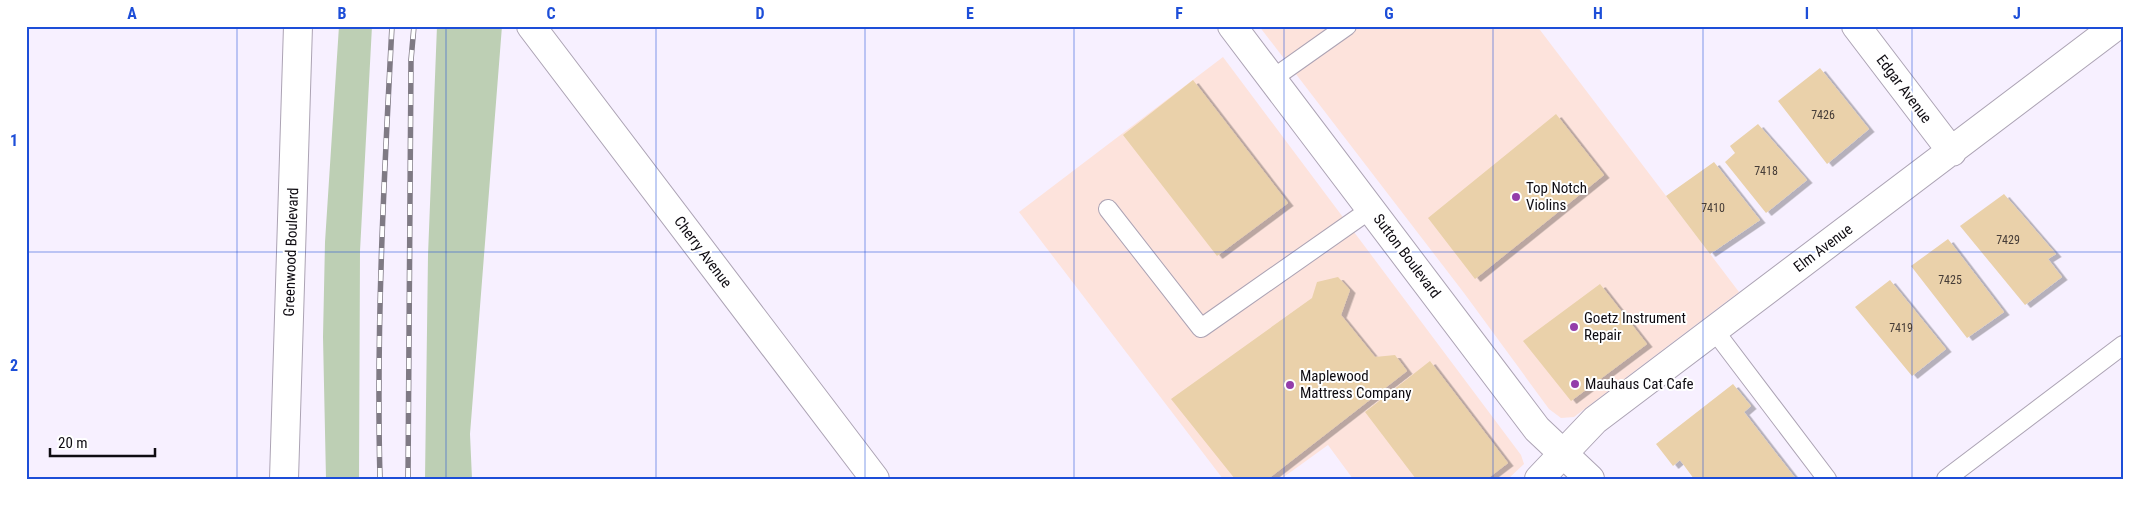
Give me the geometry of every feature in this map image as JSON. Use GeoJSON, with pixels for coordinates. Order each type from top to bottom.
{"type":"FeatureCollection","features":[{"type":"Feature","properties":{"kind":"street","name":"Greenwood Boulevard"},"geometry":{"type":"LineString","coordinates":[[284,479],[298,26]]}},
{"type":"Feature","properties":{"kind":"street","name":"Cherry Avenue"},"geometry":{"type":"LineString","coordinates":[[531,26],[874,479]]}},
{"type":"Feature","properties":{"kind":"street","name":"Sutton Boulevard"},"geometry":{"type":"LineString","coordinates":[[1232,26],[1538,429],[1590,479]]}},
{"type":"Feature","properties":{"kind":"street","name":"Edgar Avenue"},"geometry":{"type":"LineString","coordinates":[[1856,26],[1952,152]]}},
{"type":"Feature","properties":{"kind":"street","name":"Elm Avenue"},"geometry":{"type":"LineString","coordinates":[[1538,479],[1596,420],[2116,26]]}},
{"type":"Feature","properties":{"kind":"lane"},"geometry":{"type":"LineString","coordinates":[[1272,79],[1348,26]]}},
{"type":"Feature","properties":{"kind":"lane"},"geometry":{"type":"LineString","coordinates":[[1108,209],[1201,328],[1371,209]]}},
{"type":"Feature","properties":{"kind":"lane"},"geometry":{"type":"LineString","coordinates":[[1714,330],[1827,479]]}},
{"type":"Feature","properties":{"kind":"lane"},"geometry":{"type":"LineString","coordinates":[[1946,479],[2123,345]]}},
{"type":"Feature","properties":{"kind":"shaded area"},"geometry":{"type":"Polygon","coordinates":[[[1259,26],[1537,26],[1739,292],[1574,417],[1561,418],[1549,409],[1464,293],[1259,26]]]}},
{"type":"Feature","properties":{"kind":"shaded area"},"geometry":{"type":"Polygon","coordinates":[[[1223,57],[1521,455],[1524,464],[1508,479],[1353,479],[1328,445],[1281,479],[1223,479],[1019,212],[1223,57]]]}},
{"type":"Feature","properties":{"kind":"green space"},"geometry":{"type":"Polygon","coordinates":[[[339,26],[372,26],[360,251],[359,479],[326,479],[323,337],[325,242],[339,26]]]}},
{"type":"Feature","properties":{"kind":"green space"},"geometry":{"type":"Polygon","coordinates":[[[437,26],[502,26],[470,434],[472,479],[425,479],[428,255],[437,26]]]}},
{"type":"Feature","properties":{"kind":"building"},"geometry":{"type":"Polygon","coordinates":[[[1820,68],[1869,129],[1827,164],[1778,101],[1820,68]]]}},
{"type":"Feature","properties":{"kind":"building"},"geometry":{"type":"Polygon","coordinates":[[[1193,80],[1288,203],[1217,256],[1123,135],[1193,80]]]}},
{"type":"Feature","properties":{"kind":"building","name":"Top Notch Violins"},"geometry":{"type":"Polygon","coordinates":[[[1556,114],[1604,175],[1475,279],[1428,218],[1556,114]]]}},
{"type":"Feature","properties":{"kind":"building"},"geometry":{"type":"Polygon","coordinates":[[[1758,124],[1807,180],[1766,213],[1725,162],[1735,153],[1730,146],[1758,124]]]}},
{"type":"Feature","properties":{"kind":"building"},"geometry":{"type":"Polygon","coordinates":[[[1714,162],[1760,220],[1710,254],[1666,196],[1714,162]]]}},
{"type":"Feature","properties":{"kind":"building"},"geometry":{"type":"Polygon","coordinates":[[[2004,194],[2056,254],[2048,259],[2062,277],[2025,305],[1960,226],[2004,194]]]}},
{"type":"Feature","properties":{"kind":"building"},"geometry":{"type":"Polygon","coordinates":[[[1948,239],[2004,312],[1967,338],[1911,266],[1948,239]]]}},
{"type":"Feature","properties":{"kind":"building","name":"Maplewood Mattress Company"},"geometry":{"type":"Polygon","coordinates":[[[1338,277],[1350,290],[1341,315],[1375,357],[1395,355],[1407,371],[1268,479],[1235,479],[1171,399],[1312,298],[1317,282],[1338,277]]]}},
{"type":"Feature","properties":{"kind":"building"},"geometry":{"type":"Polygon","coordinates":[[[1890,280],[1946,349],[1912,376],[1855,307],[1890,280]]]}},
{"type":"Feature","properties":{"kind":"building"},"geometry":{"type":"Polygon","coordinates":[[[1600,284],[1647,344],[1571,401],[1523,341],[1600,284]]]}},
{"type":"Feature","properties":{"kind":"building"},"geometry":{"type":"Polygon","coordinates":[[[1430,361],[1508,463],[1487,479],[1416,479],[1365,412],[1430,361]]]}},
{"type":"Feature","properties":{"kind":"building"},"geometry":{"type":"Polygon","coordinates":[[[1733,384],[1751,406],[1744,412],[1796,479],[1694,479],[1680,460],[1673,466],[1656,444],[1733,384]]]}},
{"type":"Feature","properties":{"kind":"railway"},"geometry":{"type":"LineString","coordinates":[[380,479],[380,309],[392,26]]}},
{"type":"Feature","properties":{"kind":"railway"},"geometry":{"type":"LineString","coordinates":[[408,479],[411,60],[414,26]]}},
{"type":"Feature","properties":{"kind":"place","name":"Top Notch Violins"},"geometry":{"type":"Point","coordinates":[1516,197]}},
{"type":"Feature","properties":{"kind":"place","name":"Goetz Instrument Repair"},"geometry":{"type":"Point","coordinates":[1574,327]}},
{"type":"Feature","properties":{"kind":"place","name":"Mauhaus Cat Cafe"},"geometry":{"type":"Point","coordinates":[1575,384]}},
{"type":"Feature","properties":{"kind":"place","name":"Maplewood Mattress Company"},"geometry":{"type":"Point","coordinates":[1290,385]}}]}
